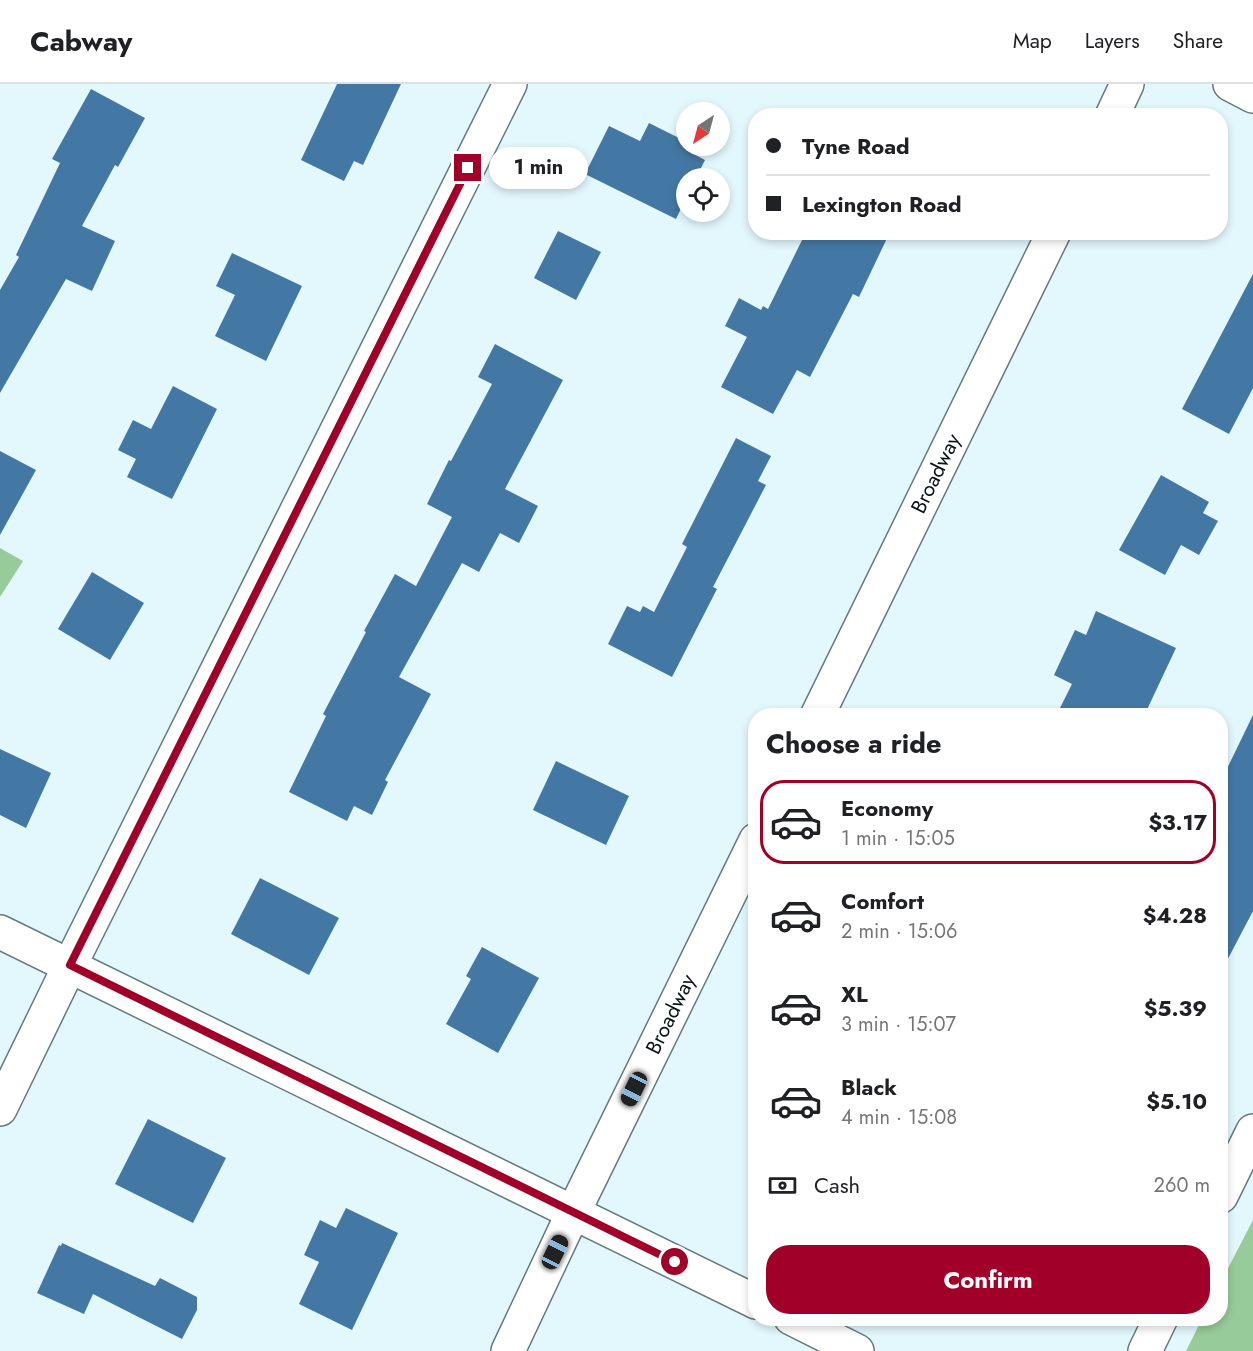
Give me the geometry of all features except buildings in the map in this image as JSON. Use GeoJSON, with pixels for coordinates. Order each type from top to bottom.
{"type":"FeatureCollection","features":[{"type":"Feature","properties":{"kind":"street"},"geometry":{"type":"LineString","coordinates":[[0,1109],[510,84]]}},
{"type":"Feature","properties":{"kind":"street"},"geometry":{"type":"LineString","coordinates":[[1116,108],[1127,84]]}},
{"type":"Feature","properties":{"kind":"street"},"geometry":{"type":"LineString","coordinates":[[1230,84],[1253,96]]}},
{"type":"Feature","properties":{"kind":"street","name":"Broadway"},"geometry":{"type":"LineString","coordinates":[[821,708],[1050,240]]}},
{"type":"Feature","properties":{"kind":"street","name":"Broadway"},"geometry":{"type":"LineString","coordinates":[[508,1351],[748,856]]}},
{"type":"Feature","properties":{"kind":"street"},"geometry":{"type":"LineString","coordinates":[[0,932],[748,1298]]}},
{"type":"Feature","properties":{"kind":"street"},"geometry":{"type":"LineString","coordinates":[[1228,1182],[1253,1131]]}},
{"type":"Feature","properties":{"kind":"street"},"geometry":{"type":"LineString","coordinates":[[806,1326],[857,1351]]}},
{"type":"Feature","properties":{"kind":"street"},"geometry":{"type":"LineString","coordinates":[[1145,1351],[1157,1326]]}},
{"type":"Feature","properties":{"kind":"green space"},"geometry":{"type":"Polygon","coordinates":[[[0,548],[23,561],[0,597],[0,548]]]}},
{"type":"Feature","properties":{"kind":"green space"},"geometry":{"type":"Polygon","coordinates":[[[1253,1220],[1253,1351],[1186,1351],[1198,1326],[1228,1326],[1228,1268],[1253,1220]]]}},
{"type":"Feature","properties":{"kind":"route"},"geometry":{"type":"LineString","coordinates":[[468,168],[70,965],[675,1262]]}}]}
